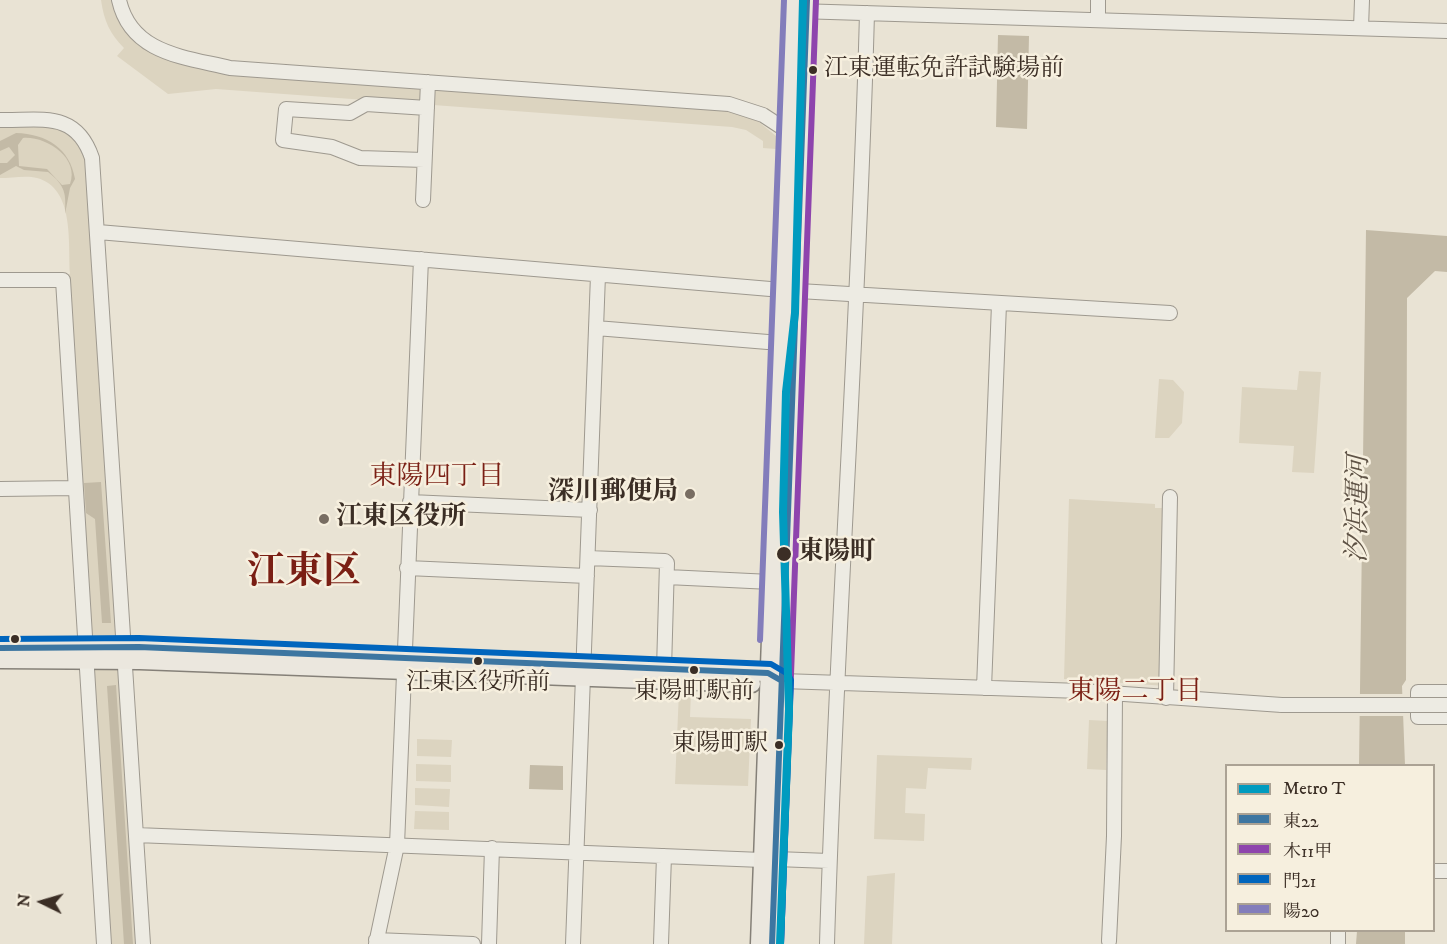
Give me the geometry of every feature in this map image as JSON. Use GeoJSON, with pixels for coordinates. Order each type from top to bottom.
{"type":"FeatureCollection","features":[{"type":"Feature","properties":{"kind":"main road"},"geometry":{"type":"LineString","coordinates":[[772,944],[769,860],[773,679],[800,6]]}},
{"type":"Feature","properties":{"kind":"main road"},"geometry":{"type":"LineString","coordinates":[[773,679],[771,582],[780,343],[789,290]]}},
{"type":"Feature","properties":{"kind":"main road"},"geometry":{"type":"LineString","coordinates":[[0,648],[87,655]]}},
{"type":"Feature","properties":{"kind":"main road"},"geometry":{"type":"LineString","coordinates":[[0,660],[122,654],[773,679]]}},
{"type":"Feature","properties":{"kind":"main road"},"geometry":{"type":"LineString","coordinates":[[582,671],[664,669],[773,679]]}},
{"type":"Feature","properties":{"kind":"main road"},"geometry":{"type":"LineString","coordinates":[[759,944],[769,860]]}},
{"type":"Feature","properties":{"kind":"street"},"geometry":{"type":"LineString","coordinates":[[119,0],[129,25],[148,45],[160,52],[230,68],[740,106],[763,115],[795,136]]}},
{"type":"Feature","properties":{"kind":"street"},"geometry":{"type":"LineString","coordinates":[[1098,0],[1098,20]]}},
{"type":"Feature","properties":{"kind":"street"},"geometry":{"type":"LineString","coordinates":[[1360,28],[1362,0]]}},
{"type":"Feature","properties":{"kind":"street"},"geometry":{"type":"LineString","coordinates":[[800,6],[867,13],[1447,31]]}},
{"type":"Feature","properties":{"kind":"street"},"geometry":{"type":"LineString","coordinates":[[827,944],[836,683],[856,295],[867,13]]}},
{"type":"Feature","properties":{"kind":"street"},"geometry":{"type":"LineString","coordinates":[[423,200],[428,82]]}},
{"type":"Feature","properties":{"kind":"street"},"geometry":{"type":"LineString","coordinates":[[424,160],[360,158],[332,147],[283,140],[286,109],[351,113],[366,104],[427,108]]}},
{"type":"Feature","properties":{"kind":"street"},"geometry":{"type":"LineString","coordinates":[[0,120],[63,122],[82,135],[92,158],[142,944]]}},
{"type":"Feature","properties":{"kind":"street"},"geometry":{"type":"LineString","coordinates":[[98,232],[789,290],[1170,314]]}},
{"type":"Feature","properties":{"kind":"street"},"geometry":{"type":"LineString","coordinates":[[420,259],[397,845],[376,942],[473,944]]}},
{"type":"Feature","properties":{"kind":"street"},"geometry":{"type":"LineString","coordinates":[[573,944],[598,274]]}},
{"type":"Feature","properties":{"kind":"street"},"geometry":{"type":"LineString","coordinates":[[0,280],[63,280],[74,488],[87,655],[104,944]]}},
{"type":"Feature","properties":{"kind":"street"},"geometry":{"type":"LineString","coordinates":[[984,688],[999,303]]}},
{"type":"Feature","properties":{"kind":"street"},"geometry":{"type":"LineString","coordinates":[[596,328],[780,343]]}},
{"type":"Feature","properties":{"kind":"street"},"geometry":{"type":"LineString","coordinates":[[0,489],[74,488]]}},
{"type":"Feature","properties":{"kind":"street"},"geometry":{"type":"LineString","coordinates":[[1166,698],[1170,497]]}},
{"type":"Feature","properties":{"kind":"street"},"geometry":{"type":"LineString","coordinates":[[410,502],[590,510]]}},
{"type":"Feature","properties":{"kind":"street"},"geometry":{"type":"LineString","coordinates":[[588,558],[668,563],[664,669]]}},
{"type":"Feature","properties":{"kind":"street"},"geometry":{"type":"LineString","coordinates":[[407,568],[587,576]]}},
{"type":"Feature","properties":{"kind":"street"},"geometry":{"type":"LineString","coordinates":[[667,577],[771,582]]}},
{"type":"Feature","properties":{"kind":"street"},"geometry":{"type":"LineString","coordinates":[[773,679],[1115,694],[1282,705],[1447,705]]}},
{"type":"Feature","properties":{"kind":"street"},"geometry":{"type":"LineString","coordinates":[[1447,692],[1418,692],[1418,717],[1447,717]]}},
{"type":"Feature","properties":{"kind":"street"},"geometry":{"type":"LineString","coordinates":[[1109,941],[1114,836],[1115,694]]}},
{"type":"Feature","properties":{"kind":"street"},"geometry":{"type":"LineString","coordinates":[[136,835],[829,861]]}},
{"type":"Feature","properties":{"kind":"street"},"geometry":{"type":"LineString","coordinates":[[489,944],[492,848]]}},
{"type":"Feature","properties":{"kind":"street"},"geometry":{"type":"LineString","coordinates":[[661,944],[664,856]]}},
{"type":"Feature","properties":{"kind":"shaded area"},"geometry":{"type":"Polygon","coordinates":[[[101,0],[119,0],[122,10],[177,63],[228,74],[727,110],[754,118],[776,136],[776,149],[763,148],[763,141],[746,130],[732,127],[216,89],[168,94],[117,56],[124,48],[108,27],[101,0]]]}},
{"type":"Feature","properties":{"kind":"shaded area"},"geometry":{"type":"Polygon","coordinates":[[[998,35],[1029,36],[1027,129],[996,127],[998,35]]]}},
{"type":"Feature","properties":{"kind":"shaded area"},"geometry":{"type":"Polygon","coordinates":[[[0,124],[62,125],[85,146],[139,944],[108,944],[66,280],[70,273],[67,218],[58,193],[49,184],[33,177],[0,178],[0,124]]]}},
{"type":"Feature","properties":{"kind":"shaded area"},"geometry":{"type":"Polygon","coordinates":[[[16,133],[27,134],[47,140],[62,151],[68,159],[75,179],[70,188],[65,214],[62,186],[48,172],[24,170],[16,166],[0,175],[0,163],[7,163],[15,155],[9,147],[0,151],[0,141],[16,133]],[[23,138],[18,145],[19,166],[47,169],[62,185],[70,184],[72,174],[66,157],[51,145],[32,138],[23,138]]]}},
{"type":"Feature","properties":{"kind":"shaded area"},"geometry":{"type":"Polygon","coordinates":[[[1366,230],[1447,236],[1447,272],[1435,271],[1407,298],[1406,680],[1402,686],[1405,764],[1359,764],[1366,230]]]}},
{"type":"Feature","properties":{"kind":"shaded area"},"geometry":{"type":"Polygon","coordinates":[[[1299,371],[1321,372],[1314,473],[1292,472],[1294,446],[1239,443],[1242,387],[1297,390],[1299,371]]]}},
{"type":"Feature","properties":{"kind":"shaded area"},"geometry":{"type":"Polygon","coordinates":[[[1159,379],[1173,380],[1184,392],[1182,423],[1169,438],[1155,438],[1159,379]]]}},
{"type":"Feature","properties":{"kind":"shaded area"},"geometry":{"type":"Polygon","coordinates":[[[101,482],[111,623],[102,623],[95,519],[86,513],[84,483],[101,482]]]}},
{"type":"Feature","properties":{"kind":"shaded area"},"geometry":{"type":"Polygon","coordinates":[[[1069,499],[1155,504],[1155,508],[1168,508],[1166,686],[1064,679],[1069,499]]]}},
{"type":"Feature","properties":{"kind":"shaded area"},"geometry":{"type":"Polygon","coordinates":[[[116,685],[133,944],[124,944],[107,686],[116,685]]]}},
{"type":"Feature","properties":{"kind":"shaded area"},"geometry":{"type":"Polygon","coordinates":[[[679,691],[691,692],[690,717],[751,719],[748,786],[675,784],[679,691]]]}},
{"type":"Feature","properties":{"kind":"shaded area"},"geometry":{"type":"Polygon","coordinates":[[[1089,720],[1108,721],[1106,770],[1087,769],[1089,720]]]}},
{"type":"Feature","properties":{"kind":"shaded area"},"geometry":{"type":"Polygon","coordinates":[[[417,739],[452,740],[451,757],[417,756],[417,739]]]}},
{"type":"Feature","properties":{"kind":"shaded area"},"geometry":{"type":"Polygon","coordinates":[[[877,755],[972,758],[971,770],[928,768],[926,789],[906,788],[905,813],[925,814],[924,841],[874,839],[877,755]]]}},
{"type":"Feature","properties":{"kind":"shaded area"},"geometry":{"type":"Polygon","coordinates":[[[416,764],[451,765],[451,782],[416,781],[416,764]]]}},
{"type":"Feature","properties":{"kind":"shaded area"},"geometry":{"type":"Polygon","coordinates":[[[530,765],[563,766],[563,790],[529,789],[530,765]]]}},
{"type":"Feature","properties":{"kind":"shaded area"},"geometry":{"type":"Polygon","coordinates":[[[415,788],[450,789],[449,807],[415,805],[415,788]]]}},
{"type":"Feature","properties":{"kind":"shaded area"},"geometry":{"type":"Polygon","coordinates":[[[415,811],[449,812],[449,830],[414,829],[415,811]]]}},
{"type":"Feature","properties":{"kind":"shaded area"},"geometry":{"type":"Polygon","coordinates":[[[895,873],[892,944],[864,944],[867,876],[895,873]]]}},
{"type":"Feature","properties":{"kind":"shaded area"},"geometry":{"type":"Polygon","coordinates":[[[1357,932],[1405,932],[1405,944],[1356,944],[1357,932]]]}},
{"type":"Feature","properties":{"kind":"pier"},"geometry":{"type":"Polygon","coordinates":[[[1357,694],[1405,694],[1405,716],[1357,716],[1357,694]]]}},
{"type":"Feature","properties":{"kind":"metro line","name":"T"},"geometry":{"type":"LineString","coordinates":[[780,944],[789,709],[783,512],[786,392],[795,313],[803,0]]}},
{"type":"Feature","properties":{"kind":"transit line","name":"陽20"},"geometry":{"type":"LineString","coordinates":[[760,640],[784,0]]}},
{"type":"Feature","properties":{"kind":"transit line","name":"東22"},"geometry":{"type":"LineString","coordinates":[[772,944],[807,0]]}},
{"type":"Feature","properties":{"kind":"transit line","name":"木11甲"},"geometry":{"type":"LineString","coordinates":[[781,944],[816,0]]}},
{"type":"Feature","properties":{"kind":"transit line","name":"門21"},"geometry":{"type":"LineString","coordinates":[[0,639],[139,638],[771,664],[788,674],[791,680],[781,944]]}},
{"type":"Feature","properties":{"kind":"transit line","name":"東22"},"geometry":{"type":"LineString","coordinates":[[0,648],[139,647],[768,673],[782,681]]}},
{"type":"Feature","properties":{"kind":"place","name":"江東運転免許試験場前"},"geometry":{"type":"Point","coordinates":[813,70]}},
{"type":"Feature","properties":{"kind":"place","name":"深川郵便局"},"geometry":{"type":"Point","coordinates":[690,494]}},
{"type":"Feature","properties":{"kind":"place","name":"江東区役所"},"geometry":{"type":"Point","coordinates":[324,519]}},
{"type":"Feature","properties":{"kind":"place","name":"東陽町"},"geometry":{"type":"Point","coordinates":[784,554]}},
{"type":"Feature","properties":{"kind":"place","name":"江東区役所前"},"geometry":{"type":"Point","coordinates":[478,661]}},
{"type":"Feature","properties":{"kind":"place","name":"東陽町駅前"},"geometry":{"type":"Point","coordinates":[694,670]}},
{"type":"Feature","properties":{"kind":"place","name":"東陽町駅"},"geometry":{"type":"Point","coordinates":[779,745]}},
{"type":"Feature","properties":{"kind":"district","name":"東陽四丁目"},"geometry":{"type":"Point","coordinates":[437,478]}},
{"type":"Feature","properties":{"kind":"district","name":"江東区"},"geometry":{"type":"Point","coordinates":[304,575]}},
{"type":"Feature","properties":{"kind":"district","name":"東陽二丁目"},"geometry":{"type":"Point","coordinates":[1135,693]}},
{"type":"Feature","properties":{"kind":"water label","name":"汐浜運河"},"geometry":{"type":"Point","coordinates":[1360,509]}}]}
